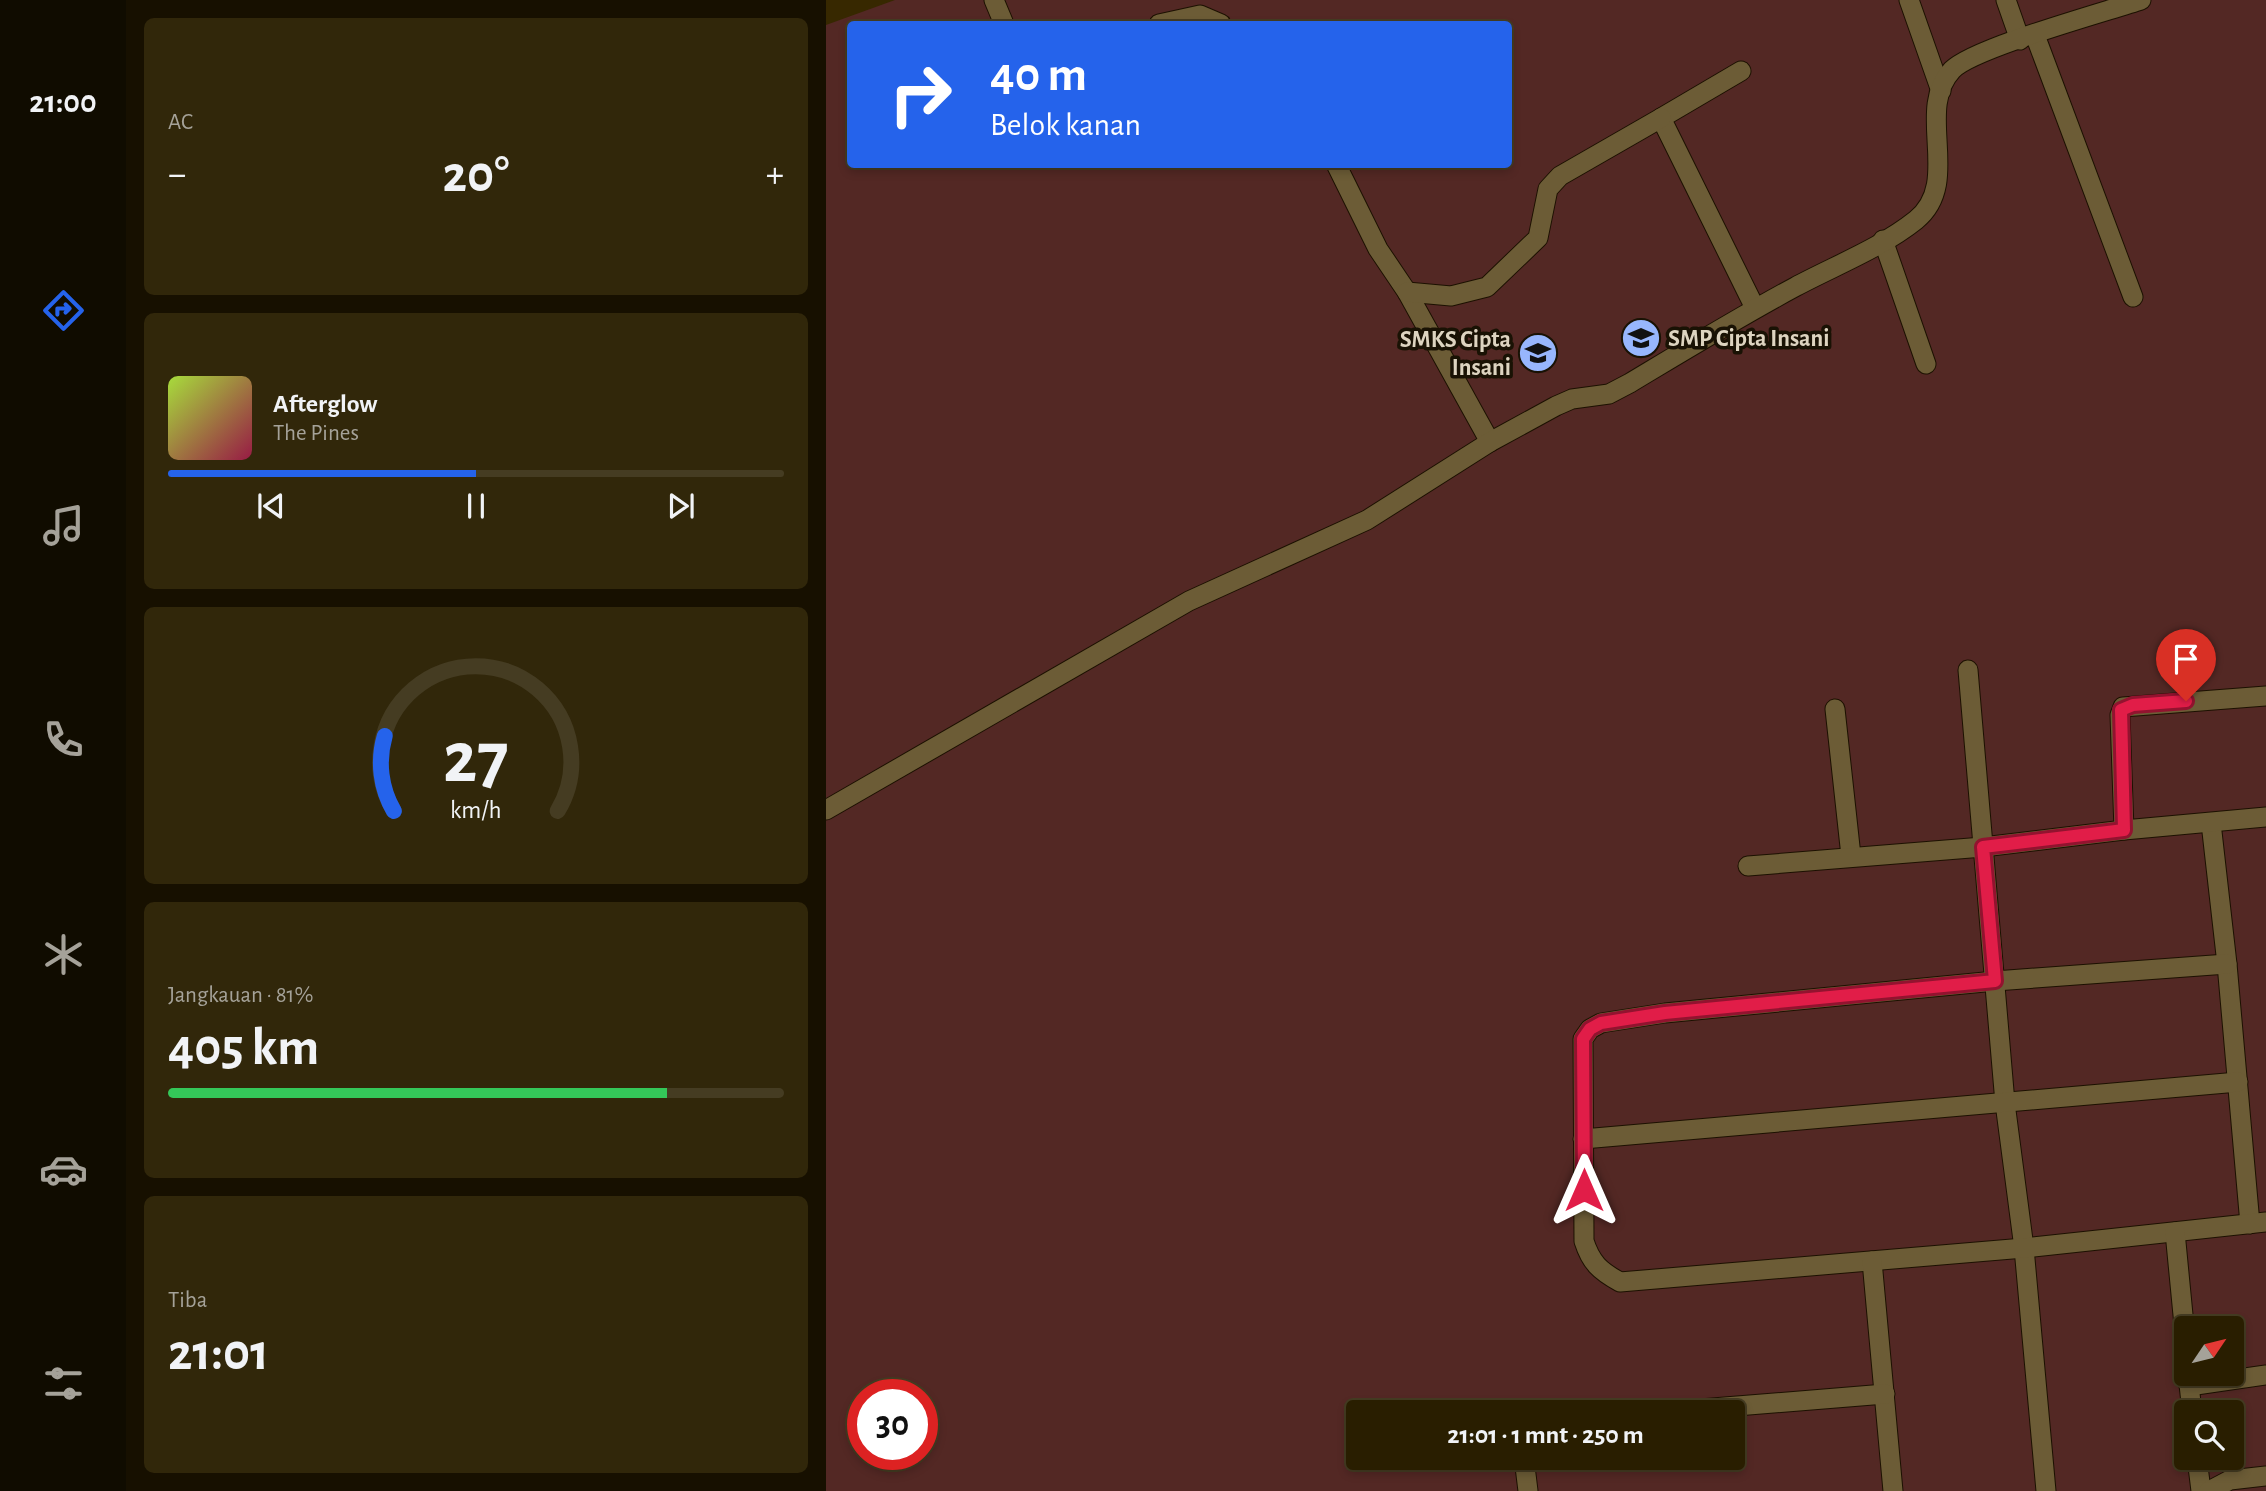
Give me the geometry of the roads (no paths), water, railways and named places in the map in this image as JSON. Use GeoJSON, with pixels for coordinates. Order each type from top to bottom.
{"type":"FeatureCollection","features":[{"type":"Feature","properties":{"kind":"street"},"geometry":{"type":"LineString","coordinates":[[994,0],[1002,21]]}},
{"type":"Feature","properties":{"kind":"street"},"geometry":{"type":"LineString","coordinates":[[1909,0],[1941,91]]}},
{"type":"Feature","properties":{"kind":"street"},"geometry":{"type":"LineString","coordinates":[[2006,0],[2027,38],[2133,298]]}},
{"type":"Feature","properties":{"kind":"street"},"geometry":{"type":"LineString","coordinates":[[826,810],[1189,601],[1367,520],[1489,442],[1572,399],[1594,398],[1620,388],[1755,308],[1883,240],[1917,219],[1937,187],[1936,115],[1941,91],[1951,71],[1965,61],[2141,0]]}},
{"type":"Feature","properties":{"kind":"street"},"geometry":{"type":"LineString","coordinates":[[1173,21],[1200,15],[1214,21]]}},
{"type":"Feature","properties":{"kind":"street"},"geometry":{"type":"LineString","coordinates":[[1407,292],[1451,296],[1487,287],[1538,238],[1548,189],[1560,176],[1741,71]]}},
{"type":"Feature","properties":{"kind":"street"},"geometry":{"type":"LineString","coordinates":[[1661,118],[1755,308]]}},
{"type":"Feature","properties":{"kind":"street"},"geometry":{"type":"LineString","coordinates":[[1338,168],[1378,249],[1407,292],[1489,442]]}},
{"type":"Feature","properties":{"kind":"street"},"geometry":{"type":"LineString","coordinates":[[1883,240],[1926,364]]}},
{"type":"Feature","properties":{"kind":"street"},"geometry":{"type":"LineString","coordinates":[[1968,670],[2005,1103],[2024,1248],[2046,1491]]}},
{"type":"Feature","properties":{"kind":"street"},"geometry":{"type":"LineString","coordinates":[[2124,830],[2120,715],[2123,706],[2266,696]]}},
{"type":"Feature","properties":{"kind":"street"},"geometry":{"type":"LineString","coordinates":[[1835,709],[1851,856]]}},
{"type":"Feature","properties":{"kind":"street"},"geometry":{"type":"LineString","coordinates":[[1748,866],[1983,847],[2266,817]]}},
{"type":"Feature","properties":{"kind":"street"},"geometry":{"type":"LineString","coordinates":[[2211,823],[2227,964],[2238,1082],[2258,1223],[2024,1248],[1620,1282],[1600,1271],[1589,1258],[1584,1241],[1583,1039],[1590,1029],[1601,1023],[1665,1013],[1995,981],[2227,964]]}},
{"type":"Feature","properties":{"kind":"street"},"geometry":{"type":"LineString","coordinates":[[1583,1139],[2238,1082]]}},
{"type":"Feature","properties":{"kind":"street"},"geometry":{"type":"LineString","coordinates":[[2175,1232],[2183,1316]]}},
{"type":"Feature","properties":{"kind":"street"},"geometry":{"type":"LineString","coordinates":[[1872,1261],[1893,1491]]}},
{"type":"Feature","properties":{"kind":"street"},"geometry":{"type":"LineString","coordinates":[[2244,1376],[2266,1375]]}},
{"type":"Feature","properties":{"kind":"street"},"geometry":{"type":"LineString","coordinates":[[1745,1405],[1885,1394]]}},
{"type":"Feature","properties":{"kind":"street"},"geometry":{"type":"LineString","coordinates":[[1525,1470],[1528,1491]]}},
{"type":"Feature","properties":{"kind":"street"},"geometry":{"type":"LineString","coordinates":[[2198,1470],[2201,1491]]}},
{"type":"Feature","properties":{"kind":"street"},"geometry":{"type":"LineString","coordinates":[[2209,1491],[2230,1480],[2266,1476]]}},
{"type":"Feature","properties":{"kind":"place","name":"SMP Cipta Insani"},"geometry":{"type":"Point","coordinates":[1641,338]}},
{"type":"Feature","properties":{"kind":"place","name":"SMKS Cipta Insani"},"geometry":{"type":"Point","coordinates":[1538,353]}}]}
